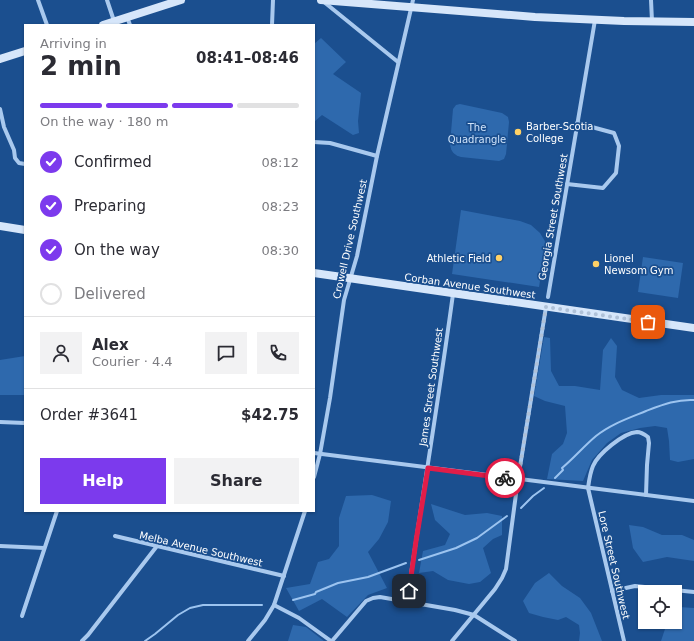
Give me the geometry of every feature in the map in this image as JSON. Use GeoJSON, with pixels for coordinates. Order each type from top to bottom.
{"type":"FeatureCollection","features":[{"type":"Feature","properties":{"kind":"main road"},"geometry":{"type":"LineString","coordinates":[[106,24],[114,21],[128,21],[181,0]]}},
{"type":"Feature","properties":{"kind":"main road"},"geometry":{"type":"LineString","coordinates":[[322,0],[412,4],[535,17],[694,22]]}},
{"type":"Feature","properties":{"kind":"main road"},"geometry":{"type":"LineString","coordinates":[[0,59],[24,51]]}},
{"type":"Feature","properties":{"kind":"main road"},"geometry":{"type":"LineString","coordinates":[[0,226],[24,230]]}},
{"type":"Feature","properties":{"kind":"main road","name":"Corban Avenue Southwest"},"geometry":{"type":"LineString","coordinates":[[315,273],[546,307],[693,326]]}},
{"type":"Feature","properties":{"kind":"street"},"geometry":{"type":"LineString","coordinates":[[38,0],[46,24]]}},
{"type":"Feature","properties":{"kind":"street"},"geometry":{"type":"LineString","coordinates":[[107,0],[114,21]]}},
{"type":"Feature","properties":{"kind":"street"},"geometry":{"type":"LineString","coordinates":[[272,24],[273,0]]}},
{"type":"Feature","properties":{"kind":"street"},"geometry":{"type":"LineString","coordinates":[[322,0],[398,62]]}},
{"type":"Feature","properties":{"kind":"street"},"geometry":{"type":"LineString","coordinates":[[651,0],[652,21]]}},
{"type":"Feature","properties":{"kind":"street","name":"Crowell Drive Southwest"},"geometry":{"type":"LineString","coordinates":[[315,473],[330,398],[344,300],[351,279],[377,156],[412,4]]}},
{"type":"Feature","properties":{"kind":"street","name":"Georgia Street Southwest"},"geometry":{"type":"LineString","coordinates":[[548,298],[595,20]]}},
{"type":"Feature","properties":{"kind":"street"},"geometry":{"type":"LineString","coordinates":[[0,108],[4,127],[14,150],[14,158],[24,164]]}},
{"type":"Feature","properties":{"kind":"street"},"geometry":{"type":"LineString","coordinates":[[567,184],[603,188],[616,173],[619,146],[614,133],[577,123]]}},
{"type":"Feature","properties":{"kind":"street"},"geometry":{"type":"LineString","coordinates":[[315,142],[330,144],[377,156]]}},
{"type":"Feature","properties":{"kind":"street","name":"James Street Southwest"},"geometry":{"type":"LineString","coordinates":[[407,601],[453,294]]}},
{"type":"Feature","properties":{"kind":"street"},"geometry":{"type":"LineString","coordinates":[[452,641],[495,589],[506,569],[518,479],[546,307]]}},
{"type":"Feature","properties":{"kind":"street"},"geometry":{"type":"LineString","coordinates":[[0,422],[24,423]]}},
{"type":"Feature","properties":{"kind":"street"},"geometry":{"type":"LineString","coordinates":[[589,490],[593,466],[599,457],[615,441],[630,433],[638,432],[643,433],[648,437],[649,443],[646,495]]}},
{"type":"Feature","properties":{"kind":"street"},"geometry":{"type":"LineString","coordinates":[[315,453],[518,479],[589,490],[694,501]]}},
{"type":"Feature","properties":{"kind":"street","name":"Lore Street Southwest"},"geometry":{"type":"LineString","coordinates":[[589,490],[624,641]]}},
{"type":"Feature","properties":{"kind":"street"},"geometry":{"type":"LineString","coordinates":[[22,616],[57,512]]}},
{"type":"Feature","properties":{"kind":"street"},"geometry":{"type":"LineString","coordinates":[[248,641],[265,620],[274,605],[305,512]]}},
{"type":"Feature","properties":{"kind":"street","name":"Melba Avenue Southwest"},"geometry":{"type":"LineString","coordinates":[[115,536],[284,576]]}},
{"type":"Feature","properties":{"kind":"street"},"geometry":{"type":"LineString","coordinates":[[0,546],[44,548]]}},
{"type":"Feature","properties":{"kind":"street"},"geometry":{"type":"LineString","coordinates":[[82,641],[157,546]]}},
{"type":"Feature","properties":{"kind":"street"},"geometry":{"type":"LineString","coordinates":[[612,591],[635,586],[694,592]]}},
{"type":"Feature","properties":{"kind":"street"},"geometry":{"type":"LineString","coordinates":[[274,605],[299,618],[331,641],[366,601],[372,598],[380,597],[455,610],[474,615],[515,641]]}},
{"type":"Feature","properties":{"kind":"green space"},"geometry":{"type":"Polygon","coordinates":[[[321,38],[346,62],[333,74],[361,93],[358,121],[359,133],[353,135],[322,115],[315,121],[315,43],[321,38]]]}},
{"type":"Feature","properties":{"kind":"green space","name":"The Quadrangle"},"geometry":{"type":"Polygon","coordinates":[[[460,104],[502,113],[508,117],[509,122],[506,154],[504,159],[499,161],[461,157],[453,153],[450,144],[453,109],[456,105],[460,104]]]}},
{"type":"Feature","properties":{"kind":"green space","name":"Athletic Field"},"geometry":{"type":"Polygon","coordinates":[[[461,210],[520,221],[531,225],[540,233],[546,243],[539,287],[452,274],[461,210]]]}},
{"type":"Feature","properties":{"kind":"green space"},"geometry":{"type":"Polygon","coordinates":[[[643,257],[683,263],[678,298],[638,292],[643,257]]]}},
{"type":"Feature","properties":{"kind":"green space"},"geometry":{"type":"Polygon","coordinates":[[[544,337],[550,338],[551,371],[559,386],[575,386],[600,390],[603,350],[611,338],[617,346],[615,377],[622,390],[639,398],[661,395],[694,395],[694,459],[678,462],[670,460],[667,428],[655,426],[640,428],[621,433],[607,443],[592,460],[583,481],[547,479],[552,454],[563,444],[567,433],[565,406],[545,401],[534,396],[544,337]]]}},
{"type":"Feature","properties":{"kind":"green space"},"geometry":{"type":"Polygon","coordinates":[[[24,356],[24,395],[0,395],[0,360],[24,356]]]}},
{"type":"Feature","properties":{"kind":"green space"},"geometry":{"type":"Polygon","coordinates":[[[372,495],[391,501],[388,522],[379,539],[368,552],[387,588],[368,595],[347,617],[322,599],[299,611],[286,588],[310,584],[318,562],[329,559],[339,546],[339,518],[346,496],[372,495]]]}},
{"type":"Feature","properties":{"kind":"green space"},"geometry":{"type":"Polygon","coordinates":[[[431,504],[465,515],[487,513],[502,516],[502,535],[493,539],[483,548],[491,573],[480,582],[469,584],[448,580],[433,571],[419,573],[423,551],[445,545],[450,534],[435,520],[431,504]]]}},
{"type":"Feature","properties":{"kind":"green space"},"geometry":{"type":"Polygon","coordinates":[[[629,525],[643,527],[662,535],[682,535],[694,540],[694,561],[667,557],[643,562],[633,548],[629,525]]]}},
{"type":"Feature","properties":{"kind":"green space"},"geometry":{"type":"Polygon","coordinates":[[[549,573],[562,586],[580,598],[591,613],[602,641],[579,641],[579,625],[566,617],[558,620],[529,613],[523,601],[535,583],[549,573]]]}},
{"type":"Feature","properties":{"kind":"green space"},"geometry":{"type":"Polygon","coordinates":[[[682,607],[694,608],[694,641],[661,641],[665,629],[682,629],[682,607]]]}},
{"type":"Feature","properties":{"kind":"green space"},"geometry":{"type":"Polygon","coordinates":[[[293,625],[306,627],[324,641],[288,641],[293,625]]]}},
{"type":"Feature","properties":{"kind":"waterway"},"geometry":{"type":"LineString","coordinates":[[555,478],[563,470],[562,468],[587,444],[608,428],[646,411],[676,401],[694,400]]}},
{"type":"Feature","properties":{"kind":"waterway"},"geometry":{"type":"LineString","coordinates":[[521,508],[544,488]]}},
{"type":"Feature","properties":{"kind":"waterway"},"geometry":{"type":"LineString","coordinates":[[419,560],[456,548],[477,538],[507,516]]}},
{"type":"Feature","properties":{"kind":"waterway"},"geometry":{"type":"LineString","coordinates":[[293,600],[315,594],[316,592],[338,583],[368,577],[406,563]]}},
{"type":"Feature","properties":{"kind":"waterway"},"geometry":{"type":"LineString","coordinates":[[145,641],[178,615],[190,608],[203,605],[262,605]]}},
{"type":"Feature","properties":{"kind":"way so far"},"geometry":{"type":"LineString","coordinates":[[505,478],[518,479],[546,307],[648,322]]}},
{"type":"Feature","properties":{"kind":"place","name":"Barber-Scotia College"},"geometry":{"type":"Point","coordinates":[518,132]}},
{"type":"Feature","properties":{"kind":"place","name":"Athletic Field"},"geometry":{"type":"Point","coordinates":[499,258]}},
{"type":"Feature","properties":{"kind":"place","name":"Lionel Newsom Gym"},"geometry":{"type":"Point","coordinates":[596,264]}},
{"type":"Feature","properties":{"kind":"route"},"geometry":{"type":"LineString","coordinates":[[409,591],[428,468],[505,478]]}}]}
